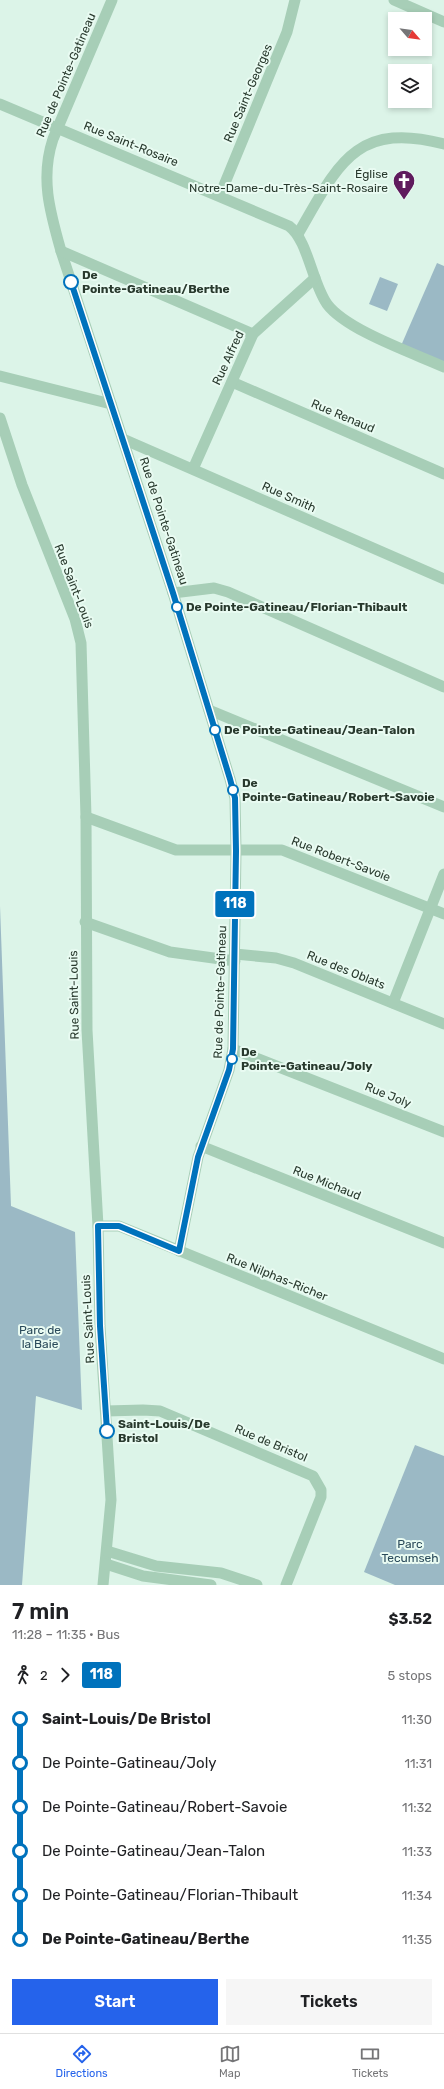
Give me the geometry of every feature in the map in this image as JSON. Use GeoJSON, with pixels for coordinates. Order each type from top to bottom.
{"type":"FeatureCollection","features":[{"type":"Feature","properties":{"kind":"street","name":"Rue de Pointe-Gatineau"},"geometry":{"type":"LineString","coordinates":[[112,0],[56,128],[47,162],[46,189],[50,214],[61,250],[173,593],[235,798],[236,851],[233,1049],[229,1070],[201,1146],[194,1170],[179,1251]]}},
{"type":"Feature","properties":{"kind":"street","name":"Rue Saint-Georges"},"geometry":{"type":"LineString","coordinates":[[220,195],[287,32],[295,0]]}},
{"type":"Feature","properties":{"kind":"street"},"geometry":{"type":"LineString","coordinates":[[394,0],[444,22]]}},
{"type":"Feature","properties":{"kind":"street","name":"Rue Saint-Rosaire"},"geometry":{"type":"LineString","coordinates":[[0,104],[220,195],[289,226],[298,234]]}},
{"type":"Feature","properties":{"kind":"street"},"geometry":{"type":"LineString","coordinates":[[444,144],[419,139],[393,138],[374,142],[357,150],[336,170],[298,234],[315,278],[328,304],[342,320],[444,367]]}},
{"type":"Feature","properties":{"kind":"street"},"geometry":{"type":"LineString","coordinates":[[61,250],[253,334]]}},
{"type":"Feature","properties":{"kind":"street","name":"Rue Alfred"},"geometry":{"type":"LineString","coordinates":[[193,469],[253,334],[315,278]]}},
{"type":"Feature","properties":{"kind":"street"},"geometry":{"type":"LineString","coordinates":[[0,376],[111,404]]}},
{"type":"Feature","properties":{"kind":"street","name":"Rue Renaud"},"geometry":{"type":"LineString","coordinates":[[232,382],[444,474]]}},
{"type":"Feature","properties":{"kind":"street","name":"Rue Saint-Louis"},"geometry":{"type":"LineString","coordinates":[[0,418],[22,485],[79,632],[86,817],[85,922],[87,1038],[98,1226],[100,1326],[112,1500],[103,1585]]}},
{"type":"Feature","properties":{"kind":"street","name":"Rue Smith"},"geometry":{"type":"LineString","coordinates":[[123,439],[444,579]]}},
{"type":"Feature","properties":{"kind":"street"},"geometry":{"type":"LineString","coordinates":[[173,593],[214,588],[228,592],[444,687]]}},
{"type":"Feature","properties":{"kind":"street"},"geometry":{"type":"LineString","coordinates":[[209,710],[444,807]]}},
{"type":"Feature","properties":{"kind":"street","name":"Rue Robert-Savoie"},"geometry":{"type":"LineString","coordinates":[[86,817],[176,850],[236,851],[273,849],[290,853],[444,914]]}},
{"type":"Feature","properties":{"kind":"street"},"geometry":{"type":"LineString","coordinates":[[393,1003],[444,874]]}},
{"type":"Feature","properties":{"kind":"street","name":"Rue des Oblats"},"geometry":{"type":"LineString","coordinates":[[85,922],[166,951],[235,958],[285,960],[444,1024]]}},
{"type":"Feature","properties":{"kind":"street","name":"Rue Joly"},"geometry":{"type":"LineString","coordinates":[[233,1049],[444,1132]]}},
{"type":"Feature","properties":{"kind":"street","name":"Rue Michaud"},"geometry":{"type":"LineString","coordinates":[[201,1146],[444,1243]]}},
{"type":"Feature","properties":{"kind":"street","name":"Rue Nilphas-Richer"},"geometry":{"type":"LineString","coordinates":[[98,1226],[119,1226],[444,1359]]}},
{"type":"Feature","properties":{"kind":"street","name":"Rue de Bristol"},"geometry":{"type":"LineString","coordinates":[[106,1411],[160,1411],[313,1476],[321,1490],[321,1497],[286,1585]]}},
{"type":"Feature","properties":{"kind":"street"},"geometry":{"type":"LineString","coordinates":[[107,1551],[156,1566],[221,1573],[257,1585]]}},
{"type":"Feature","properties":{"kind":"street"},"geometry":{"type":"LineString","coordinates":[[106,1564],[143,1576],[211,1585]]}},
{"type":"Feature","properties":{"kind":"green space"},"geometry":{"type":"Polygon","coordinates":[[[437,263],[444,266],[444,367],[400,348],[437,263]]]}},
{"type":"Feature","properties":{"kind":"green space"},"geometry":{"type":"Polygon","coordinates":[[[380,277],[398,284],[387,311],[369,304],[380,277]]]}},
{"type":"Feature","properties":{"kind":"green space","name":"Parc de la Baie"},"geometry":{"type":"Polygon","coordinates":[[[0,906],[11,1206],[75,1232],[82,1410],[36,1396],[22,1585],[0,1585],[0,906]]]}},
{"type":"Feature","properties":{"kind":"green space","name":"Parc Tecumseh"},"geometry":{"type":"Polygon","coordinates":[[[415,1445],[444,1456],[444,1585],[395,1585],[364,1572],[415,1445]]]}},
{"type":"Feature","properties":{"kind":"bus line","name":"118"},"geometry":{"type":"LineString","coordinates":[[71,282],[173,593],[233,789],[236,810],[233,1049],[231,1063],[194,1170],[179,1251],[119,1226],[98,1226],[97,1245],[100,1326],[107,1431]]}},
{"type":"Feature","properties":{"kind":"place","name":"Église Notre-Dame-du-Très-Saint-Rosaire"},"geometry":{"type":"Point","coordinates":[404,200]}},
{"type":"Feature","properties":{"kind":"place","name":"De Pointe-Gatineau/Berthe"},"geometry":{"type":"Point","coordinates":[71,282]}},
{"type":"Feature","properties":{"kind":"place","name":"De Pointe-Gatineau/Florian-Thibault"},"geometry":{"type":"Point","coordinates":[177,607]}},
{"type":"Feature","properties":{"kind":"place","name":"De Pointe-Gatineau/Jean-Talon"},"geometry":{"type":"Point","coordinates":[215,730]}},
{"type":"Feature","properties":{"kind":"place","name":"De Pointe-Gatineau/Robert-Savoie"},"geometry":{"type":"Point","coordinates":[233,790]}},
{"type":"Feature","properties":{"kind":"place","name":"De Pointe-Gatineau/Joly"},"geometry":{"type":"Point","coordinates":[232,1059]}},
{"type":"Feature","properties":{"kind":"place","name":"Saint-Louis/De Bristol"},"geometry":{"type":"Point","coordinates":[107,1431]}}]}
